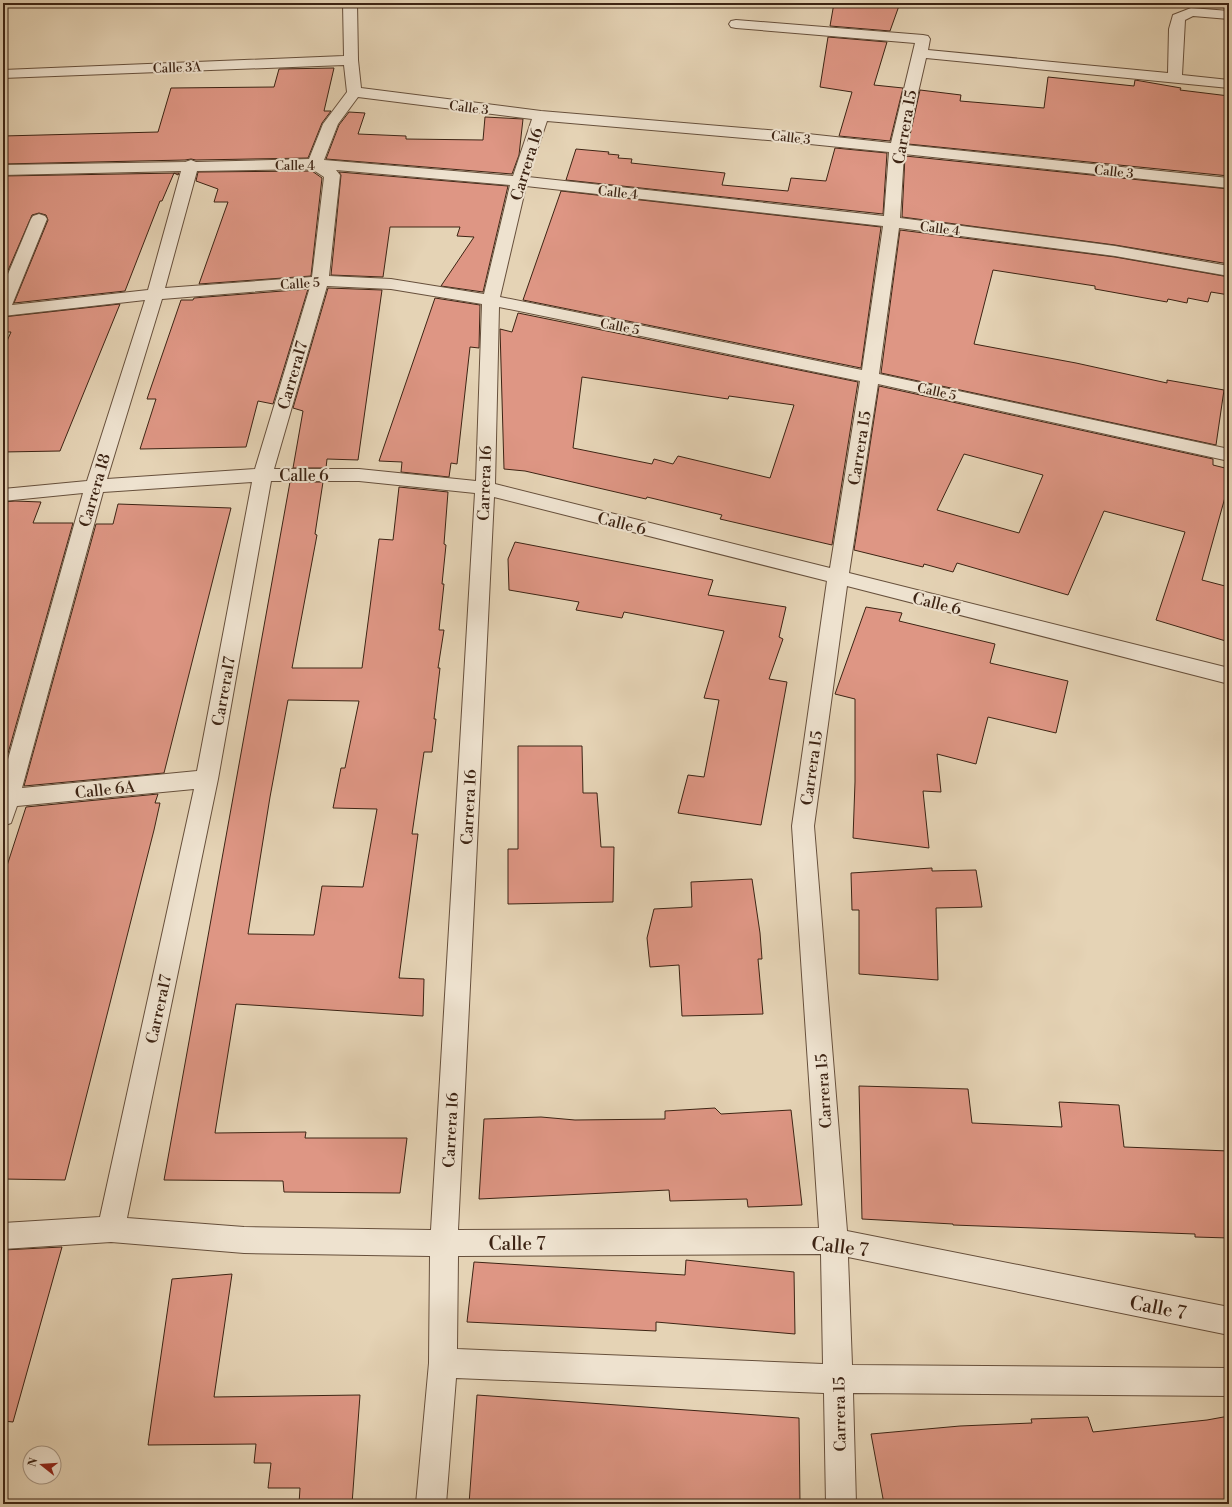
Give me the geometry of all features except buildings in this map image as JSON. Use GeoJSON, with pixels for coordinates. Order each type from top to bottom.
{"type":"FeatureCollection","features":[{"type":"Feature","properties":{"kind":"street"},"geometry":{"type":"LineString","coordinates":[[315,164],[331,124],[354,92],[351,60],[350,3]]}},
{"type":"Feature","properties":{"kind":"street"},"geometry":{"type":"LineString","coordinates":[[1175,78],[1176,29],[1178,18],[1191,12],[1229,15]]}},
{"type":"Feature","properties":{"kind":"street"},"geometry":{"type":"LineString","coordinates":[[736,24],[1229,84]]}},
{"type":"Feature","properties":{"kind":"street","name":"Carrera 15"},"geometry":{"type":"LineString","coordinates":[[841,1504],[839,1379],[834,1241],[803,826],[838,578],[870,377],[892,222],[897,149],[921,46]]}},
{"type":"Feature","properties":{"kind":"street","name":"Calle 3A"},"geometry":{"type":"LineString","coordinates":[[3,74],[351,60]]}},
{"type":"Feature","properties":{"kind":"street","name":"Calle 3"},"geometry":{"type":"LineString","coordinates":[[354,92],[541,116],[780,136],[1229,183]]}},
{"type":"Feature","properties":{"kind":"street","name":"Carrera 16"},"geometry":{"type":"LineString","coordinates":[[431,1504],[443,1363],[444,1243],[485,488],[491,300],[519,181],[541,116]]}},
{"type":"Feature","properties":{"kind":"street","name":"Calle 4"},"geometry":{"type":"LineString","coordinates":[[3,170],[315,164],[519,181],[892,222],[1115,250],[1229,271]]}},
{"type":"Feature","properties":{"kind":"street","name":"Carrera17"},"geometry":{"type":"LineString","coordinates":[[111,1229],[207,779],[263,475],[320,281],[332,175],[315,164]]}},
{"type":"Feature","properties":{"kind":"street","name":"Carrera 18"},"geometry":{"type":"LineString","coordinates":[[5,805],[95,486],[154,294],[191,166]]}},
{"type":"Feature","properties":{"kind":"street"},"geometry":{"type":"LineString","coordinates":[[3,306],[39,219]]}},
{"type":"Feature","properties":{"kind":"street","name":"Calle 5"},"geometry":{"type":"LineString","coordinates":[[3,311],[154,294],[320,281],[392,284],[491,300],[870,377],[1229,455]]}},
{"type":"Feature","properties":{"kind":"street","name":"Calle 6"},"geometry":{"type":"LineString","coordinates":[[3,495],[95,486],[263,475],[359,475],[485,488],[1229,676]]}},
{"type":"Feature","properties":{"kind":"street","name":"Calle 6A"},"geometry":{"type":"LineString","coordinates":[[5,805],[207,779]]}},
{"type":"Feature","properties":{"kind":"street","name":"Calle 7"},"geometry":{"type":"LineString","coordinates":[[3,1236],[111,1229],[244,1240],[444,1243],[834,1241],[1229,1321]]}},
{"type":"Feature","properties":{"kind":"street"},"geometry":{"type":"LineString","coordinates":[[443,1363],[839,1379],[1229,1382]]}}]}
